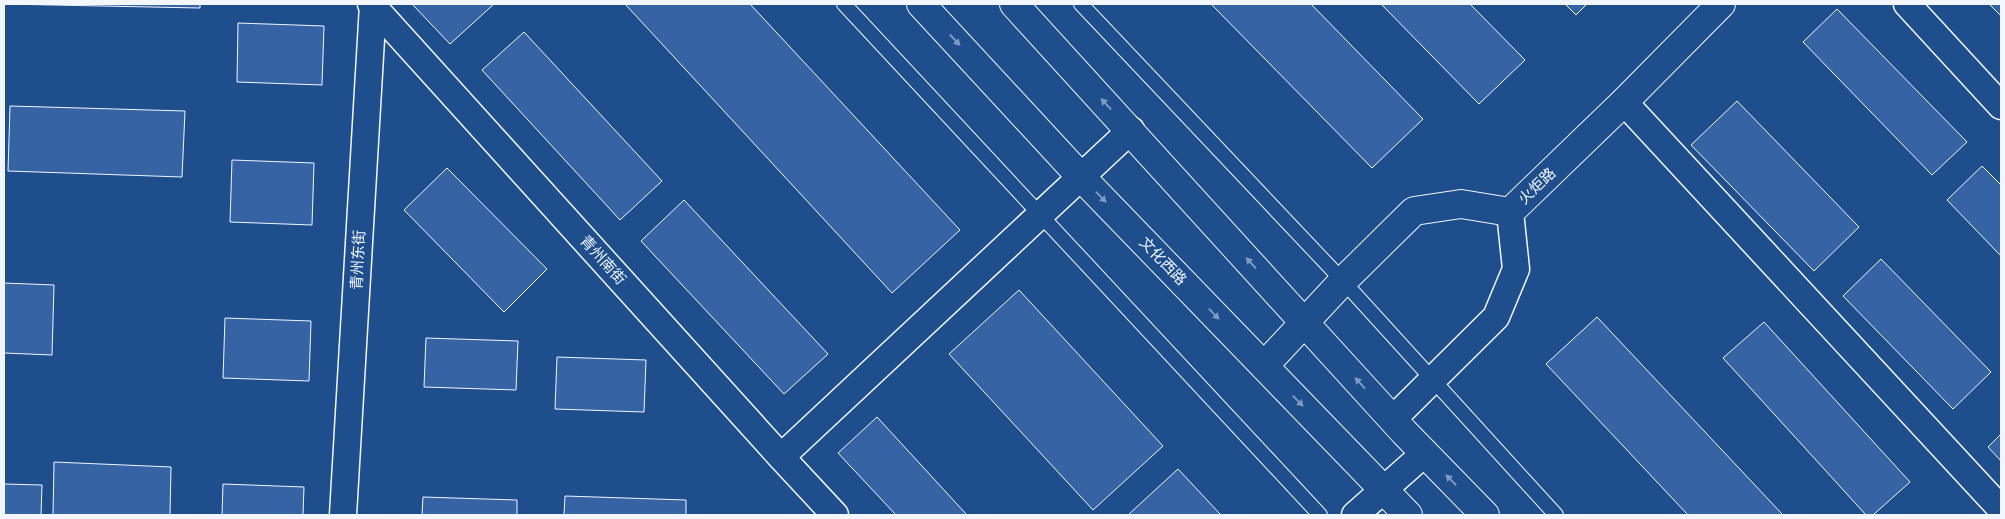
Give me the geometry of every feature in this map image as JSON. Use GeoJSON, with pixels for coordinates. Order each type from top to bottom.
{"type":"FeatureCollection","features":[{"type":"Feature","properties":{"kind":"main road","name":"文化西路"},"geometry":{"type":"LineString","coordinates":[[922,4],[1082,178],[1408,515]]}},
{"type":"Feature","properties":{"kind":"main road"},"geometry":{"type":"LineString","coordinates":[[1014,4],[1393,419],[1485,515]]}},
{"type":"Feature","properties":{"kind":"main road","name":"火炬路"},"geometry":{"type":"LineString","coordinates":[[1264,366],[1343,281],[1414,211],[1461,204],[1510,212],[1624,102],[1721,4]]}},
{"type":"Feature","properties":{"kind":"street","name":"青州南街"},"geometry":{"type":"LineString","coordinates":[[372,4],[835,515]]}},
{"type":"Feature","properties":{"kind":"street","name":"青州东街"},"geometry":{"type":"LineString","coordinates":[[343,515],[372,4]]}},
{"type":"Feature","properties":{"kind":"street"},"geometry":{"type":"LineString","coordinates":[[1907,4],[2001,106]]}},
{"type":"Feature","properties":{"kind":"street"},"geometry":{"type":"LineString","coordinates":[[1624,102],[2001,510]]}},
{"type":"Feature","properties":{"kind":"street"},"geometry":{"type":"LineString","coordinates":[[781,457],[1039,215],[1082,178],[1131,130]]}},
{"type":"Feature","properties":{"kind":"street"},"geometry":{"type":"LineString","coordinates":[[1393,419],[1496,317],[1516,269],[1510,212]]}},
{"type":"Feature","properties":{"kind":"street"},"geometry":{"type":"LineString","coordinates":[[1355,515],[1425,453]]}},
{"type":"Feature","properties":{"kind":"lane"},"geometry":{"type":"LineString","coordinates":[[844,4],[1320,515]]}},
{"type":"Feature","properties":{"kind":"lane"},"geometry":{"type":"LineString","coordinates":[[1081,4],[1343,281],[1556,515]]}},
{"type":"Feature","properties":{"kind":"building"},"geometry":{"type":"Polygon","coordinates":[[[4,4],[200,4],[200,8],[4,4]]]}},
{"type":"Feature","properties":{"kind":"building"},"geometry":{"type":"Polygon","coordinates":[[[412,4],[494,4],[450,44],[412,4]]]}},
{"type":"Feature","properties":{"kind":"building"},"geometry":{"type":"Polygon","coordinates":[[[625,4],[750,4],[960,230],[892,293],[625,4]]]}},
{"type":"Feature","properties":{"kind":"building"},"geometry":{"type":"Polygon","coordinates":[[[1211,4],[1311,4],[1423,119],[1372,168],[1211,4]]]}},
{"type":"Feature","properties":{"kind":"building"},"geometry":{"type":"Polygon","coordinates":[[[1381,4],[1470,4],[1525,60],[1479,104],[1381,4]]]}},
{"type":"Feature","properties":{"kind":"building"},"geometry":{"type":"Polygon","coordinates":[[[1565,4],[1587,4],[1576,15],[1565,4]]]}},
{"type":"Feature","properties":{"kind":"building"},"geometry":{"type":"Polygon","coordinates":[[[1989,4],[2001,4],[2001,16],[1989,4]]]}},
{"type":"Feature","properties":{"kind":"building"},"geometry":{"type":"Polygon","coordinates":[[[1837,9],[1967,142],[1932,175],[1803,42],[1837,9]]]}},
{"type":"Feature","properties":{"kind":"building"},"geometry":{"type":"Polygon","coordinates":[[[238,23],[324,26],[322,85],[237,82],[238,23]]]}},
{"type":"Feature","properties":{"kind":"building"},"geometry":{"type":"Polygon","coordinates":[[[524,32],[662,181],[620,220],[482,70],[524,32]]]}},
{"type":"Feature","properties":{"kind":"building"},"geometry":{"type":"Polygon","coordinates":[[[1737,101],[1859,227],[1814,271],[1691,145],[1737,101]]]}},
{"type":"Feature","properties":{"kind":"building"},"geometry":{"type":"Polygon","coordinates":[[[10,106],[185,111],[182,177],[8,171],[10,106]]]}},
{"type":"Feature","properties":{"kind":"building"},"geometry":{"type":"Polygon","coordinates":[[[232,160],[314,163],[312,225],[230,222],[232,160]]]}},
{"type":"Feature","properties":{"kind":"building"},"geometry":{"type":"Polygon","coordinates":[[[1982,166],[2001,185],[2001,256],[1947,200],[1982,166]]]}},
{"type":"Feature","properties":{"kind":"building"},"geometry":{"type":"Polygon","coordinates":[[[447,168],[547,269],[504,312],[404,210],[447,168]]]}},
{"type":"Feature","properties":{"kind":"building"},"geometry":{"type":"Polygon","coordinates":[[[684,200],[828,354],[784,394],[641,241],[684,200]]]}},
{"type":"Feature","properties":{"kind":"building"},"geometry":{"type":"Polygon","coordinates":[[[1881,259],[1991,372],[1953,409],[1843,296],[1881,259]]]}},
{"type":"Feature","properties":{"kind":"building"},"geometry":{"type":"Polygon","coordinates":[[[4,283],[54,285],[52,355],[4,353],[4,283]]]}},
{"type":"Feature","properties":{"kind":"building"},"geometry":{"type":"Polygon","coordinates":[[[1019,290],[1163,446],[1093,510],[949,354],[1019,290]]]}},
{"type":"Feature","properties":{"kind":"building"},"geometry":{"type":"Polygon","coordinates":[[[1597,317],[1783,515],[1688,515],[1546,364],[1597,317]]]}},
{"type":"Feature","properties":{"kind":"building"},"geometry":{"type":"Polygon","coordinates":[[[225,318],[311,321],[309,381],[223,378],[225,318]]]}},
{"type":"Feature","properties":{"kind":"building"},"geometry":{"type":"Polygon","coordinates":[[[1764,322],[1910,482],[1873,515],[1866,515],[1723,358],[1764,322]]]}},
{"type":"Feature","properties":{"kind":"building"},"geometry":{"type":"Polygon","coordinates":[[[426,338],[518,341],[516,390],[424,387],[426,338]]]}},
{"type":"Feature","properties":{"kind":"building"},"geometry":{"type":"Polygon","coordinates":[[[557,357],[646,360],[644,412],[555,409],[557,357]]]}},
{"type":"Feature","properties":{"kind":"building"},"geometry":{"type":"Polygon","coordinates":[[[877,417],[967,515],[896,515],[838,453],[877,417]]]}},
{"type":"Feature","properties":{"kind":"building"},"geometry":{"type":"Polygon","coordinates":[[[2001,434],[2001,461],[1988,447],[2001,434]]]}},
{"type":"Feature","properties":{"kind":"building"},"geometry":{"type":"Polygon","coordinates":[[[54,462],[171,467],[170,515],[53,515],[54,462]]]}},
{"type":"Feature","properties":{"kind":"building"},"geometry":{"type":"Polygon","coordinates":[[[1178,469],[1221,515],[1128,515],[1178,469]]]}},
{"type":"Feature","properties":{"kind":"building"},"geometry":{"type":"Polygon","coordinates":[[[4,484],[42,485],[41,515],[4,515],[4,484]]]}},
{"type":"Feature","properties":{"kind":"building"},"geometry":{"type":"Polygon","coordinates":[[[223,484],[304,487],[303,515],[222,515],[223,484]]]}},
{"type":"Feature","properties":{"kind":"building"},"geometry":{"type":"Polygon","coordinates":[[[565,496],[686,500],[686,515],[564,515],[565,496]]]}},
{"type":"Feature","properties":{"kind":"building"},"geometry":{"type":"Polygon","coordinates":[[[423,497],[517,500],[517,515],[422,515],[423,497]]]}}]}
